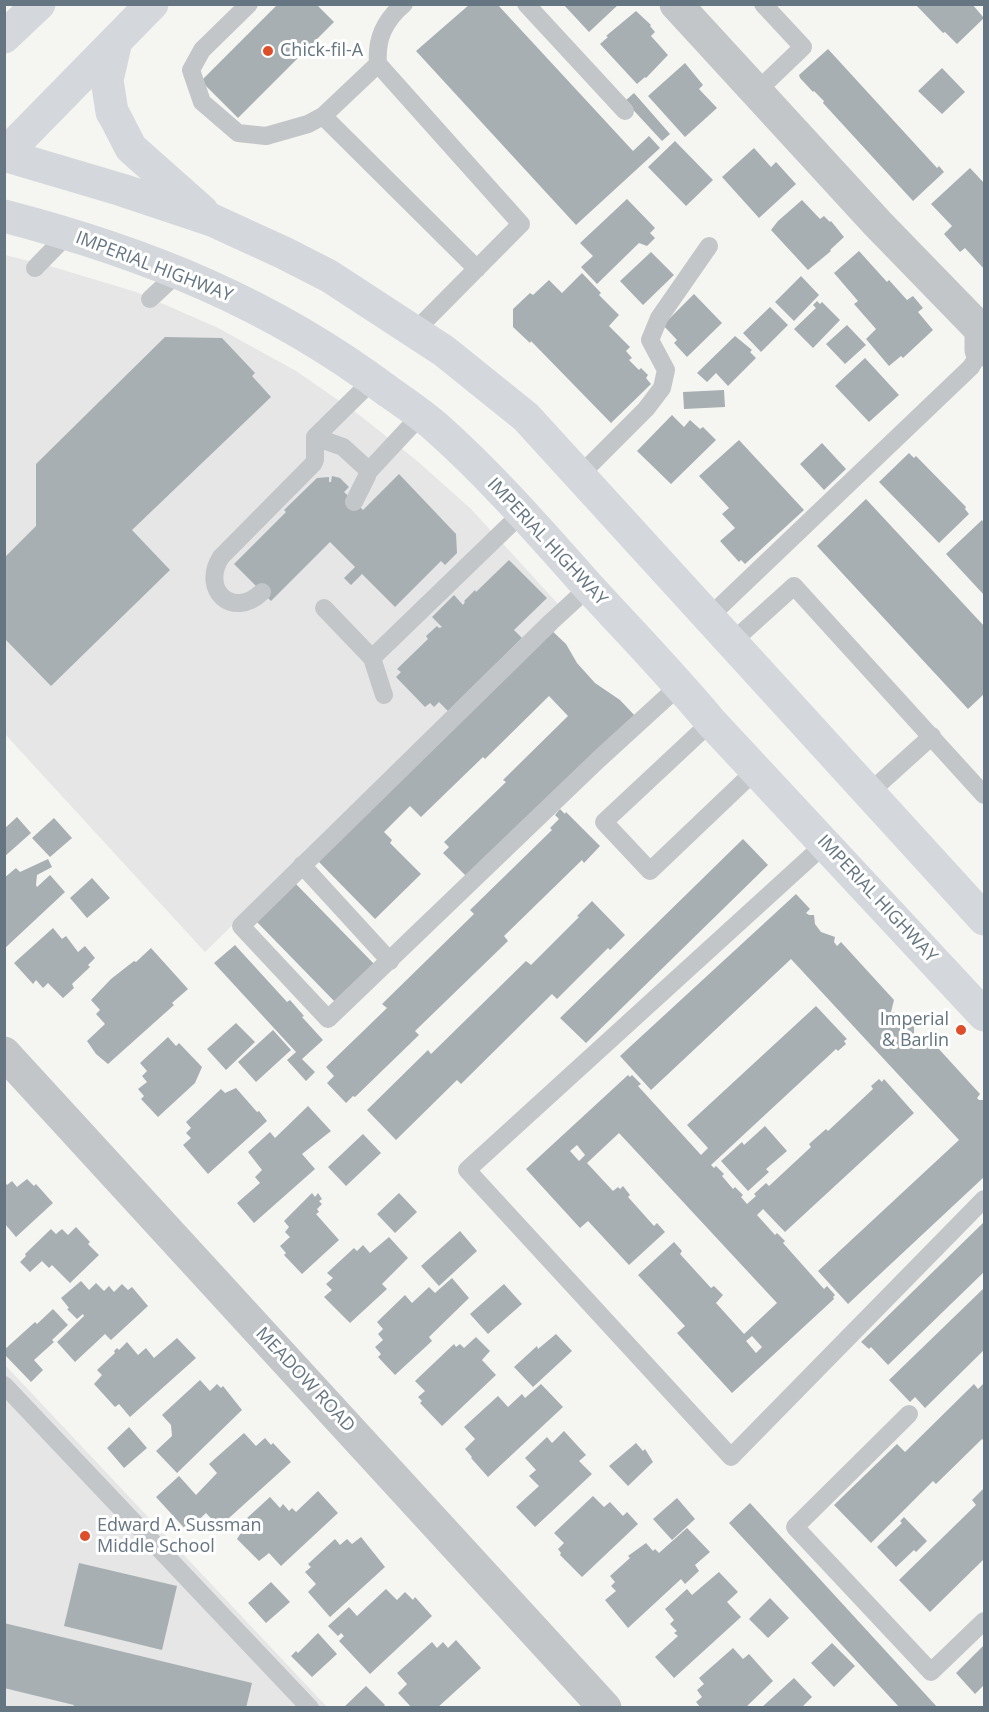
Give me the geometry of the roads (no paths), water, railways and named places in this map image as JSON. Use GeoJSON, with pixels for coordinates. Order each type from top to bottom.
{"type":"FeatureCollection","features":[{"type":"Feature","properties":{"kind":"main road"},"geometry":{"type":"LineString","coordinates":[[4,37],[39,4]]}},
{"type":"Feature","properties":{"kind":"main road"},"geometry":{"type":"LineString","coordinates":[[152,4],[4,155],[212,220],[329,276],[444,351],[526,417],[984,919]]}},
{"type":"Feature","properties":{"kind":"main road"},"geometry":{"type":"LineString","coordinates":[[116,41],[107,80],[114,117],[131,148],[212,220]]}},
{"type":"Feature","properties":{"kind":"main road","name":"IMPERIAL HIGHWAY"},"geometry":{"type":"LineString","coordinates":[[4,216],[68,234],[179,272],[227,293],[273,316],[325,347],[421,415],[479,468],[522,513],[680,685],[711,722],[984,1015]]}},
{"type":"Feature","properties":{"kind":"street"},"geometry":{"type":"LineString","coordinates":[[676,4],[878,224],[981,330],[981,350]]}},
{"type":"Feature","properties":{"kind":"street","name":"MEADOW ROAD"},"geometry":{"type":"LineString","coordinates":[[4,1053],[605,1707]]}},
{"type":"Feature","properties":{"kind":"lane"},"geometry":{"type":"LineString","coordinates":[[249,4],[202,50],[191,70],[202,102],[238,133],[266,136],[308,124],[322,116],[378,64]]}},
{"type":"Feature","properties":{"kind":"lane"},"geometry":{"type":"LineString","coordinates":[[404,4],[391,15],[377,46],[378,64],[521,224],[414,332]]}},
{"type":"Feature","properties":{"kind":"lane"},"geometry":{"type":"LineString","coordinates":[[526,4],[625,111]]}},
{"type":"Feature","properties":{"kind":"lane"},"geometry":{"type":"LineString","coordinates":[[756,92],[803,47],[763,4]]}},
{"type":"Feature","properties":{"kind":"lane"},"geometry":{"type":"LineString","coordinates":[[322,116],[477,268]]}},
{"type":"Feature","properties":{"kind":"lane"},"geometry":{"type":"LineString","coordinates":[[35,268],[68,234]]}},
{"type":"Feature","properties":{"kind":"lane"},"geometry":{"type":"LineString","coordinates":[[579,476],[646,408],[662,388],[666,370],[650,340],[659,318],[709,246]]}},
{"type":"Feature","properties":{"kind":"lane"},"geometry":{"type":"LineString","coordinates":[[150,299],[179,272]]}},
{"type":"Feature","properties":{"kind":"lane"},"geometry":{"type":"LineString","coordinates":[[709,617],[971,367],[981,350]]}},
{"type":"Feature","properties":{"kind":"lane"},"geometry":{"type":"LineString","coordinates":[[262,591],[254,599],[243,604],[232,602],[216,588],[213,579],[214,568],[221,557],[314,464],[315,437],[373,380]]}},
{"type":"Feature","properties":{"kind":"lane"},"geometry":{"type":"LineString","coordinates":[[354,502],[368,472],[421,415]]}},
{"type":"Feature","properties":{"kind":"lane"},"geometry":{"type":"LineString","coordinates":[[315,437],[343,447],[368,472]]}},
{"type":"Feature","properties":{"kind":"lane"},"geometry":{"type":"LineString","coordinates":[[372,658],[522,513]]}},
{"type":"Feature","properties":{"kind":"lane"},"geometry":{"type":"LineString","coordinates":[[732,642],[794,586],[984,795]]}},
{"type":"Feature","properties":{"kind":"lane"},"geometry":{"type":"LineString","coordinates":[[589,587],[241,926],[328,1019],[599,759],[680,685]]}},
{"type":"Feature","properties":{"kind":"lane"},"geometry":{"type":"LineString","coordinates":[[324,608],[372,658],[384,695]]}},
{"type":"Feature","properties":{"kind":"lane"},"geometry":{"type":"LineString","coordinates":[[711,722],[604,822],[650,871],[757,770]]}},
{"type":"Feature","properties":{"kind":"lane"},"geometry":{"type":"LineString","coordinates":[[870,792],[932,736]]}},
{"type":"Feature","properties":{"kind":"lane"},"geometry":{"type":"LineString","coordinates":[[826,843],[467,1170],[731,1457],[984,1199]]}},
{"type":"Feature","properties":{"kind":"lane"},"geometry":{"type":"LineString","coordinates":[[302,865],[390,961]]}},
{"type":"Feature","properties":{"kind":"lane"},"geometry":{"type":"LineString","coordinates":[[4,1385],[310,1707]]}},
{"type":"Feature","properties":{"kind":"lane"},"geometry":{"type":"LineString","coordinates":[[909,1414],[795,1527],[931,1672],[984,1621]]}},
{"type":"Feature","properties":{"kind":"place","name":"Chick-fil-A"},"geometry":{"type":"Point","coordinates":[268,51]}},
{"type":"Feature","properties":{"kind":"place","name":"Imperial & Barlin"},"geometry":{"type":"Point","coordinates":[961,1030]}},
{"type":"Feature","properties":{"kind":"place","name":"Edward A. Sussman Middle School"},"geometry":{"type":"Point","coordinates":[85,1536]}}]}
